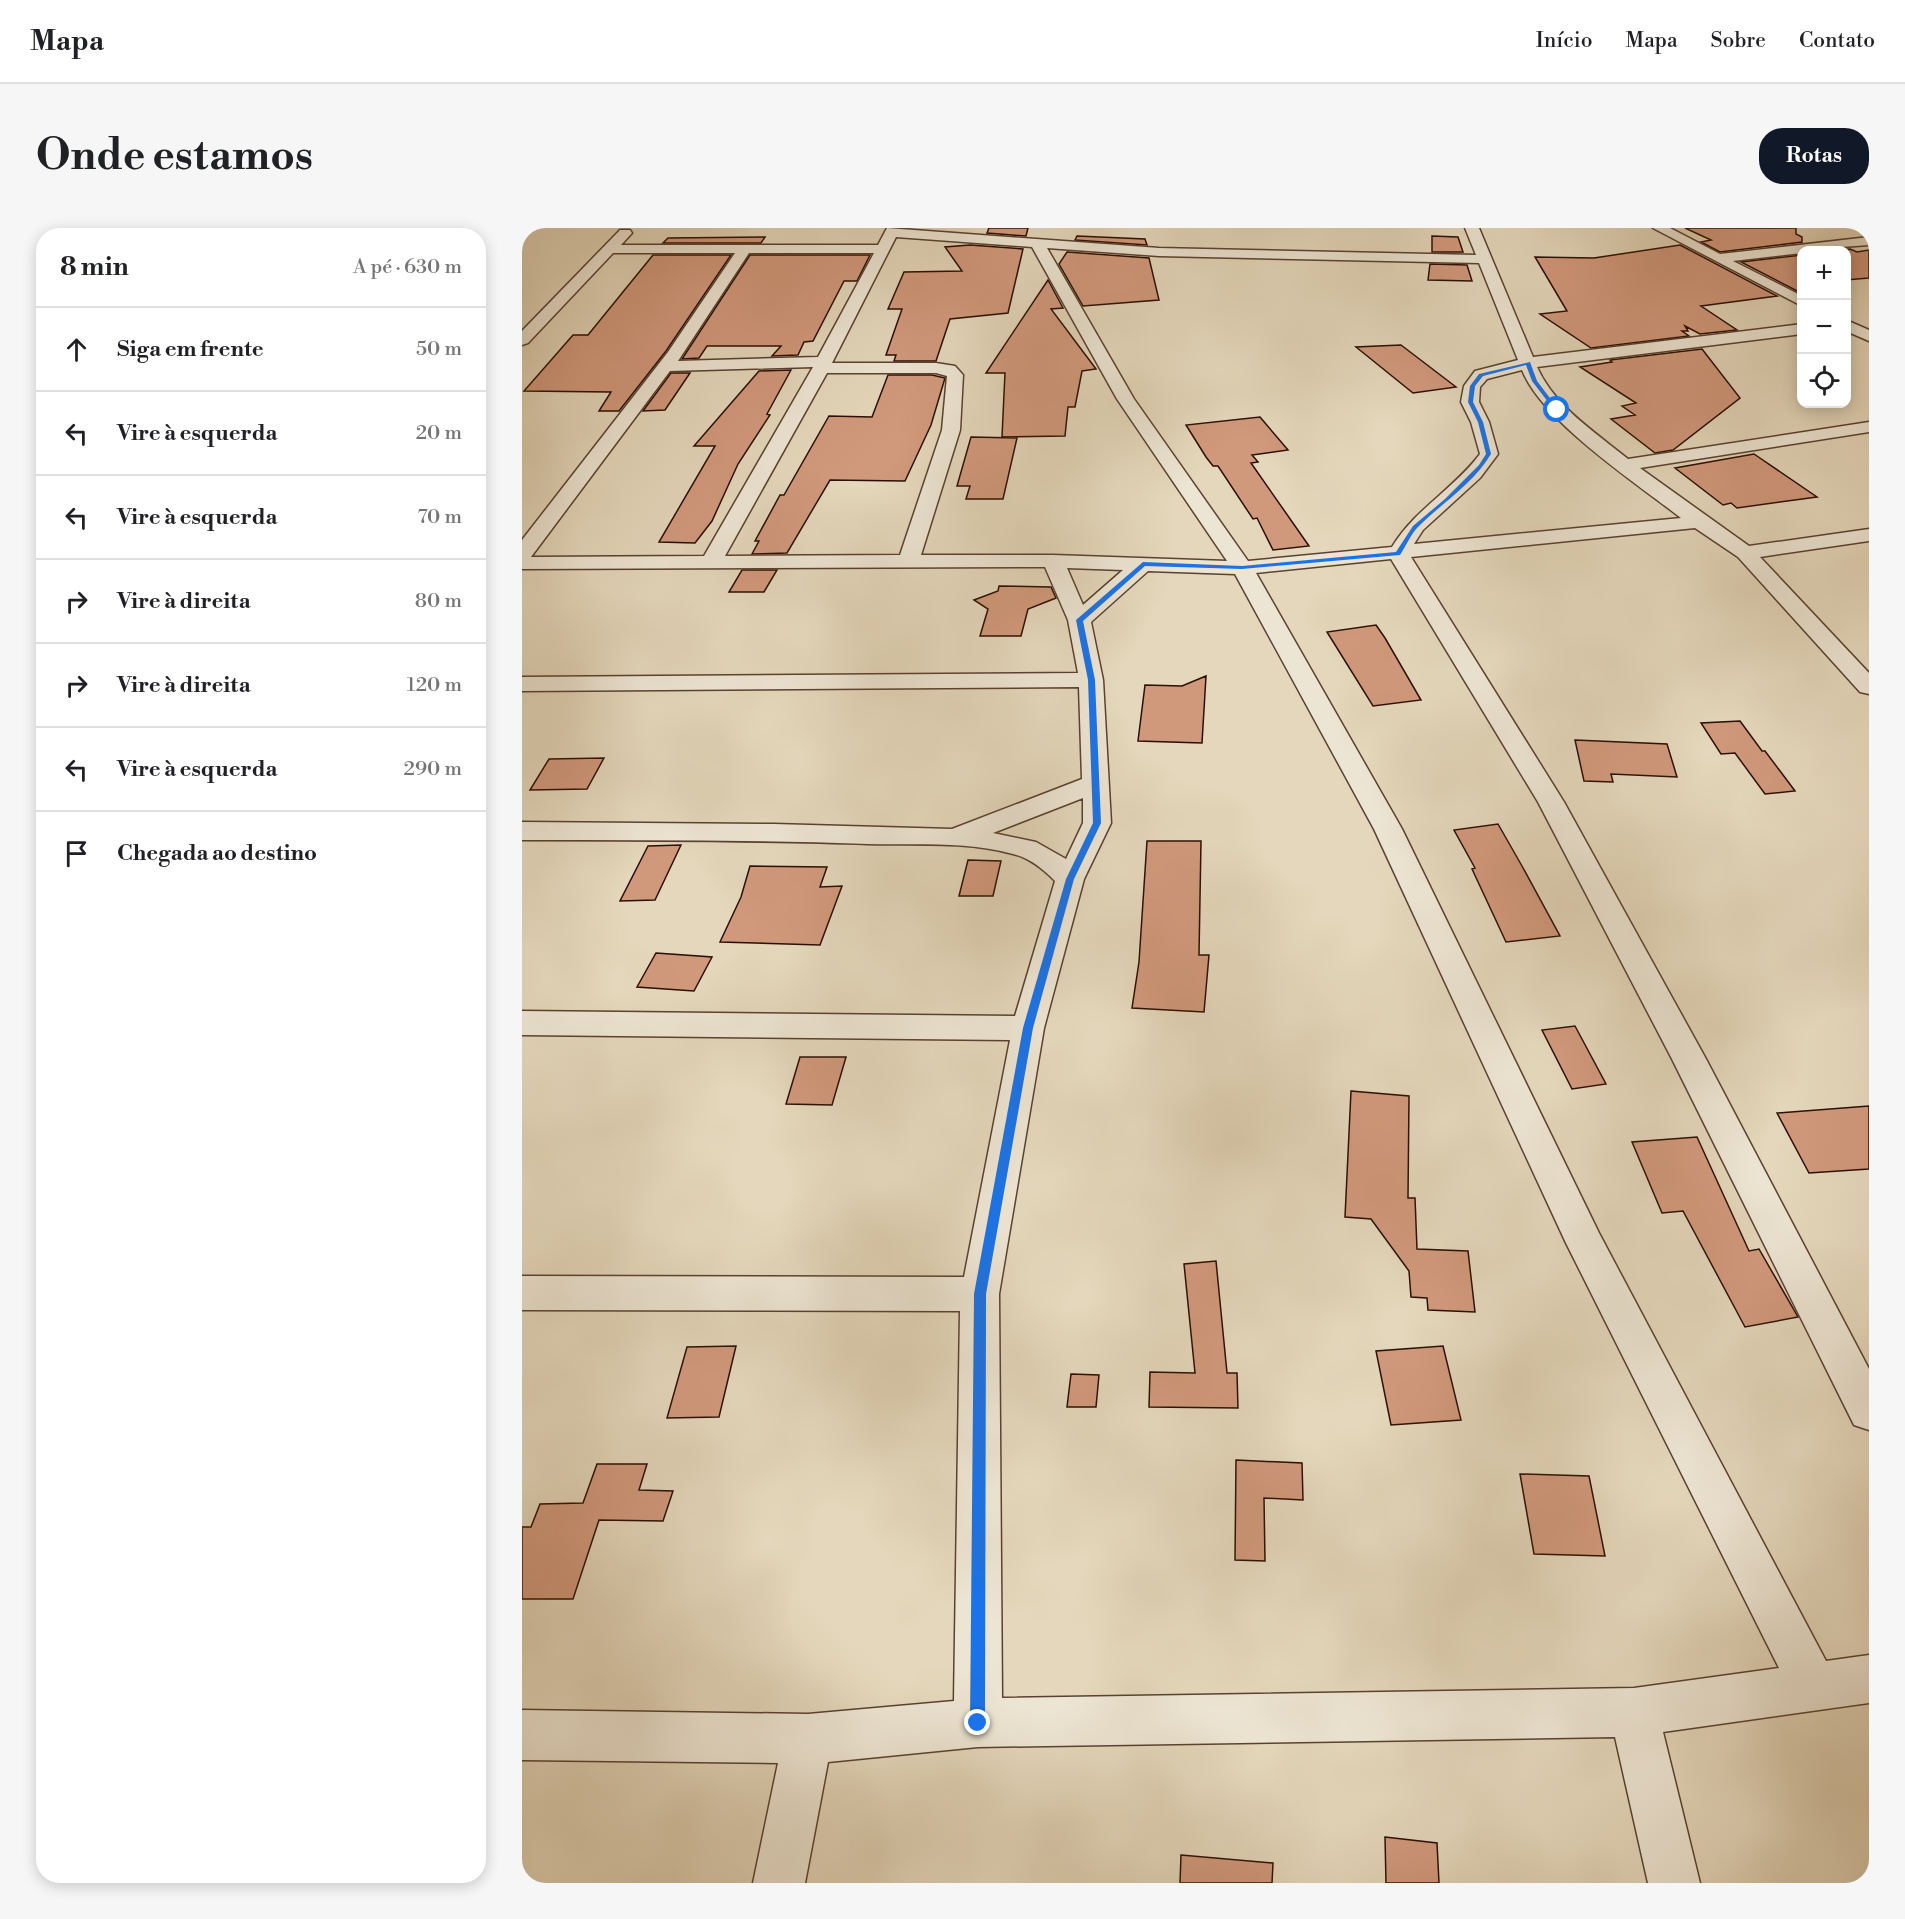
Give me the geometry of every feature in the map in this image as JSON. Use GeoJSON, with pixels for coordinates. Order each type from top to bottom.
{"type":"FeatureCollection","features":[{"type":"Feature","properties":{"kind":"street"},"geometry":{"type":"LineString","coordinates":[[522,340],[530,326],[630,228]]}},
{"type":"Feature","properties":{"kind":"street"},"geometry":{"type":"LineString","coordinates":[[1472,228],[1535,381],[1557,410],[1624,465],[1699,522],[1745,553],[1869,687]]}},
{"type":"Feature","properties":{"kind":"street"},"geometry":{"type":"LineString","coordinates":[[1660,228],[1798,300]]}},
{"type":"Feature","properties":{"kind":"street"},"geometry":{"type":"LineString","coordinates":[[712,561],[822,365],[893,231],[1159,252],[1484,259]]}},
{"type":"Feature","properties":{"kind":"street"},"geometry":{"type":"LineString","coordinates":[[1719,258],[1869,241]]}},
{"type":"Feature","properties":{"kind":"street"},"geometry":{"type":"LineString","coordinates":[[1037,243],[1126,399],[1242,568],[1388,830],[1585,1243],[1814,1687]]}},
{"type":"Feature","properties":{"kind":"street"},"geometry":{"type":"LineString","coordinates":[[611,249],[882,249]]}},
{"type":"Feature","properties":{"kind":"street"},"geometry":{"type":"LineString","coordinates":[[522,554],[666,366],[744,250]]}},
{"type":"Feature","properties":{"kind":"street"},"geometry":{"type":"LineString","coordinates":[[1851,323],[1869,320]]}},
{"type":"Feature","properties":{"kind":"street"},"geometry":{"type":"LineString","coordinates":[[1851,327],[1869,336]]}},
{"type":"Feature","properties":{"kind":"street"},"geometry":{"type":"LineString","coordinates":[[1398,553],[1415,527],[1454,493],[1481,466],[1489,454],[1480,422],[1470,402],[1473,386],[1481,375],[1528,363],[1797,330]]}},
{"type":"Feature","properties":{"kind":"street"},"geometry":{"type":"LineString","coordinates":[[666,366],[822,365],[949,370],[955,375],[951,430],[908,562]]}},
{"type":"Feature","properties":{"kind":"street"},"geometry":{"type":"LineString","coordinates":[[1624,465],[1869,427]]}},
{"type":"Feature","properties":{"kind":"street"},"geometry":{"type":"LineString","coordinates":[[522,563],[1053,561],[1242,568],[1699,522]]}},
{"type":"Feature","properties":{"kind":"street"},"geometry":{"type":"LineString","coordinates":[[1745,553],[1869,535]]}},
{"type":"Feature","properties":{"kind":"street"},"geometry":{"type":"LineString","coordinates":[[1398,553],[1551,802],[1689,1059],[1869,1411]]}},
{"type":"Feature","properties":{"kind":"street"},"geometry":{"type":"LineString","coordinates":[[978,1723],[980,1294],[1028,1028],[1070,879],[1097,823],[1091,680],[1079,620],[1053,561]]}},
{"type":"Feature","properties":{"kind":"street"},"geometry":{"type":"LineString","coordinates":[[1079,620],[1143,564]]}},
{"type":"Feature","properties":{"kind":"street"},"geometry":{"type":"LineString","coordinates":[[522,684],[1091,680]]}},
{"type":"Feature","properties":{"kind":"street"},"geometry":{"type":"LineString","coordinates":[[952,838],[1096,783]]}},
{"type":"Feature","properties":{"kind":"street"},"geometry":{"type":"LineString","coordinates":[[522,831],[798,833],[952,838],[1009,844],[1034,851],[1054,862],[1070,879]]}},
{"type":"Feature","properties":{"kind":"street"},"geometry":{"type":"LineString","coordinates":[[522,1023],[1028,1028]]}},
{"type":"Feature","properties":{"kind":"street"},"geometry":{"type":"LineString","coordinates":[[522,1293],[980,1294]]}},
{"type":"Feature","properties":{"kind":"street"},"geometry":{"type":"LineString","coordinates":[[522,1735],[808,1739],[978,1723],[1634,1712],[1869,1679]]}},
{"type":"Feature","properties":{"kind":"street"},"geometry":{"type":"LineString","coordinates":[[1634,1712],[1674,1883]]}},
{"type":"Feature","properties":{"kind":"street"},"geometry":{"type":"LineString","coordinates":[[780,1883],[808,1739]]}},
{"type":"Feature","properties":{"kind":"building"},"geometry":{"type":"Polygon","coordinates":[[[989,228],[1028,228],[1026,236],[987,233],[989,228]]]}},
{"type":"Feature","properties":{"kind":"building"},"geometry":{"type":"Polygon","coordinates":[[[1685,228],[1796,228],[1796,234],[1802,237],[1802,242],[1720,252],[1701,242],[1711,240],[1685,228]]]}},
{"type":"Feature","properties":{"kind":"building"},"geometry":{"type":"Polygon","coordinates":[[[1077,236],[1145,239],[1147,245],[1075,240],[1077,236]]]}},
{"type":"Feature","properties":{"kind":"building"},"geometry":{"type":"Polygon","coordinates":[[[1432,236],[1458,237],[1463,252],[1432,252],[1432,236]]]}},
{"type":"Feature","properties":{"kind":"building"},"geometry":{"type":"Polygon","coordinates":[[[765,237],[761,243],[663,243],[668,238],[765,237]]]}},
{"type":"Feature","properties":{"kind":"building"},"geometry":{"type":"Polygon","coordinates":[[[970,245],[1023,249],[1008,313],[950,319],[936,361],[894,361],[896,355],[886,355],[902,309],[888,309],[904,272],[962,271],[945,247],[970,245]]]}},
{"type":"Feature","properties":{"kind":"building"},"geometry":{"type":"Polygon","coordinates":[[[1680,245],[1777,296],[1701,306],[1737,330],[1700,334],[1685,326],[1688,331],[1682,331],[1689,336],[1591,348],[1540,314],[1567,311],[1535,257],[1594,258],[1680,245]]]}},
{"type":"Feature","properties":{"kind":"building"},"geometry":{"type":"Polygon","coordinates":[[[1851,249],[1857,252],[1869,250],[1869,278],[1851,280],[1851,249]]]}},
{"type":"Feature","properties":{"kind":"building"},"geometry":{"type":"Polygon","coordinates":[[[1067,252],[1149,258],[1159,300],[1083,306],[1059,264],[1067,252]]]}},
{"type":"Feature","properties":{"kind":"building"},"geometry":{"type":"Polygon","coordinates":[[[653,255],[731,255],[666,351],[619,411],[599,411],[611,392],[524,391],[573,335],[588,335],[653,255]]]}},
{"type":"Feature","properties":{"kind":"building"},"geometry":{"type":"Polygon","coordinates":[[[750,255],[870,255],[857,281],[844,281],[813,341],[804,342],[798,355],[772,356],[781,346],[707,346],[699,358],[682,359],[750,255]]]}},
{"type":"Feature","properties":{"kind":"building"},"geometry":{"type":"Polygon","coordinates":[[[1797,256],[1797,291],[1741,262],[1797,256]]]}},
{"type":"Feature","properties":{"kind":"building"},"geometry":{"type":"Polygon","coordinates":[[[1430,264],[1467,265],[1472,281],[1428,280],[1430,264]]]}},
{"type":"Feature","properties":{"kind":"building"},"geometry":{"type":"Polygon","coordinates":[[[1048,280],[1063,308],[1051,309],[1096,369],[1082,371],[1075,407],[1068,407],[1065,436],[1002,437],[1005,373],[986,373],[1048,280]]]}},
{"type":"Feature","properties":{"kind":"building"},"geometry":{"type":"Polygon","coordinates":[[[1401,345],[1456,387],[1413,393],[1356,347],[1401,345]]]}},
{"type":"Feature","properties":{"kind":"building"},"geometry":{"type":"Polygon","coordinates":[[[1702,349],[1740,398],[1673,450],[1655,453],[1611,419],[1635,415],[1622,406],[1636,403],[1580,367],[1612,362],[1610,360],[1702,349]]]}},
{"type":"Feature","properties":{"kind":"building"},"geometry":{"type":"Polygon","coordinates":[[[791,370],[767,414],[770,415],[738,464],[712,521],[695,543],[659,542],[715,446],[694,446],[759,371],[791,370]]]}},
{"type":"Feature","properties":{"kind":"building"},"geometry":{"type":"Polygon","coordinates":[[[671,373],[690,373],[665,410],[643,411],[671,373]]]}},
{"type":"Feature","properties":{"kind":"building"},"geometry":{"type":"Polygon","coordinates":[[[888,375],[932,375],[945,378],[931,425],[905,481],[830,480],[787,553],[752,554],[759,541],[755,541],[780,495],[784,495],[829,416],[872,417],[888,375]]]}},
{"type":"Feature","properties":{"kind":"building"},"geometry":{"type":"Polygon","coordinates":[[[1260,417],[1288,450],[1252,455],[1258,462],[1251,463],[1309,546],[1273,550],[1257,518],[1253,519],[1218,466],[1213,466],[1206,457],[1186,425],[1260,417]]]}},
{"type":"Feature","properties":{"kind":"building"},"geometry":{"type":"Polygon","coordinates":[[[971,437],[1017,438],[1003,499],[966,499],[970,486],[957,486],[971,437]]]}},
{"type":"Feature","properties":{"kind":"building"},"geometry":{"type":"Polygon","coordinates":[[[1754,454],[1817,497],[1737,508],[1731,503],[1723,505],[1675,468],[1754,454]]]}},
{"type":"Feature","properties":{"kind":"building"},"geometry":{"type":"Polygon","coordinates":[[[742,570],[777,570],[764,592],[729,592],[742,570]]]}},
{"type":"Feature","properties":{"kind":"building"},"geometry":{"type":"Polygon","coordinates":[[[999,586],[1051,587],[1056,598],[1028,609],[1021,636],[980,636],[988,609],[974,600],[998,591],[999,586]]]}},
{"type":"Feature","properties":{"kind":"building"},"geometry":{"type":"Polygon","coordinates":[[[1376,625],[1421,700],[1373,706],[1327,632],[1376,625]]]}},
{"type":"Feature","properties":{"kind":"building"},"geometry":{"type":"Polygon","coordinates":[[[1206,676],[1202,743],[1138,741],[1145,685],[1182,686],[1206,676]]]}},
{"type":"Feature","properties":{"kind":"building"},"geometry":{"type":"Polygon","coordinates":[[[1740,721],[1795,791],[1765,794],[1735,753],[1721,754],[1701,723],[1740,721]]]}},
{"type":"Feature","properties":{"kind":"building"},"geometry":{"type":"Polygon","coordinates":[[[1575,740],[1667,744],[1677,777],[1611,774],[1613,782],[1584,781],[1575,740]]]}},
{"type":"Feature","properties":{"kind":"building"},"geometry":{"type":"Polygon","coordinates":[[[604,758],[587,789],[530,790],[549,759],[604,758]]]}},
{"type":"Feature","properties":{"kind":"building"},"geometry":{"type":"Polygon","coordinates":[[[1498,824],[1560,936],[1506,942],[1472,869],[1475,868],[1454,830],[1498,824]]]}},
{"type":"Feature","properties":{"kind":"building"},"geometry":{"type":"Polygon","coordinates":[[[1147,841],[1201,841],[1199,955],[1209,955],[1204,1012],[1132,1008],[1139,962],[1147,841]]]}},
{"type":"Feature","properties":{"kind":"building"},"geometry":{"type":"Polygon","coordinates":[[[681,845],[655,900],[620,901],[648,846],[681,845]]]}},
{"type":"Feature","properties":{"kind":"building"},"geometry":{"type":"Polygon","coordinates":[[[968,860],[1001,861],[993,896],[959,896],[968,860]]]}},
{"type":"Feature","properties":{"kind":"building"},"geometry":{"type":"Polygon","coordinates":[[[750,866],[827,867],[820,887],[842,886],[820,945],[720,942],[741,897],[750,866]]]}},
{"type":"Feature","properties":{"kind":"building"},"geometry":{"type":"Polygon","coordinates":[[[656,953],[712,957],[694,991],[637,987],[656,953]]]}},
{"type":"Feature","properties":{"kind":"building"},"geometry":{"type":"Polygon","coordinates":[[[1575,1026],[1606,1084],[1572,1089],[1542,1030],[1575,1026]]]}},
{"type":"Feature","properties":{"kind":"building"},"geometry":{"type":"Polygon","coordinates":[[[800,1057],[846,1057],[832,1105],[786,1104],[800,1057]]]}},
{"type":"Feature","properties":{"kind":"building"},"geometry":{"type":"Polygon","coordinates":[[[1351,1091],[1409,1096],[1408,1198],[1415,1198],[1417,1249],[1468,1251],[1475,1312],[1428,1310],[1427,1298],[1411,1297],[1409,1271],[1371,1219],[1345,1217],[1351,1091]]]}},
{"type":"Feature","properties":{"kind":"building"},"geometry":{"type":"Polygon","coordinates":[[[1869,1106],[1869,1169],[1809,1173],[1777,1113],[1869,1106]]]}},
{"type":"Feature","properties":{"kind":"building"},"geometry":{"type":"Polygon","coordinates":[[[1697,1137],[1749,1251],[1759,1249],[1798,1317],[1745,1327],[1683,1211],[1662,1213],[1632,1142],[1697,1137]]]}},
{"type":"Feature","properties":{"kind":"building"},"geometry":{"type":"Polygon","coordinates":[[[1216,1261],[1227,1373],[1237,1373],[1238,1408],[1149,1407],[1150,1372],[1195,1373],[1184,1264],[1216,1261]]]}},
{"type":"Feature","properties":{"kind":"building"},"geometry":{"type":"Polygon","coordinates":[[[736,1346],[719,1417],[667,1418],[687,1347],[736,1346]]]}},
{"type":"Feature","properties":{"kind":"building"},"geometry":{"type":"Polygon","coordinates":[[[1443,1346],[1461,1420],[1391,1425],[1376,1351],[1443,1346]]]}},
{"type":"Feature","properties":{"kind":"building"},"geometry":{"type":"Polygon","coordinates":[[[1071,1374],[1099,1375],[1096,1407],[1067,1407],[1071,1374]]]}},
{"type":"Feature","properties":{"kind":"building"},"geometry":{"type":"Polygon","coordinates":[[[1236,1460],[1302,1463],[1303,1500],[1264,1498],[1265,1561],[1235,1560],[1236,1460]]]}},
{"type":"Feature","properties":{"kind":"building"},"geometry":{"type":"Polygon","coordinates":[[[597,1464],[647,1464],[639,1490],[673,1491],[663,1521],[599,1520],[573,1599],[522,1599],[522,1527],[531,1527],[540,1504],[583,1503],[597,1464]]]}},
{"type":"Feature","properties":{"kind":"building"},"geometry":{"type":"Polygon","coordinates":[[[1520,1474],[1589,1476],[1605,1556],[1534,1554],[1520,1474]]]}},
{"type":"Feature","properties":{"kind":"building"},"geometry":{"type":"Polygon","coordinates":[[[1385,1837],[1437,1843],[1439,1883],[1386,1883],[1385,1837]]]}},
{"type":"Feature","properties":{"kind":"building"},"geometry":{"type":"Polygon","coordinates":[[[1181,1855],[1273,1863],[1272,1883],[1180,1883],[1181,1855]]]}},
{"type":"Feature","properties":{"kind":"route"},"geometry":{"type":"LineString","coordinates":[[978,1723],[980,1294],[1028,1028],[1070,879],[1097,823],[1091,680],[1079,620],[1143,564],[1242,568],[1398,553],[1415,527],[1447,500],[1481,466],[1489,454],[1480,422],[1470,402],[1473,386],[1481,375],[1528,363],[1535,381],[1557,410]]}}]}
